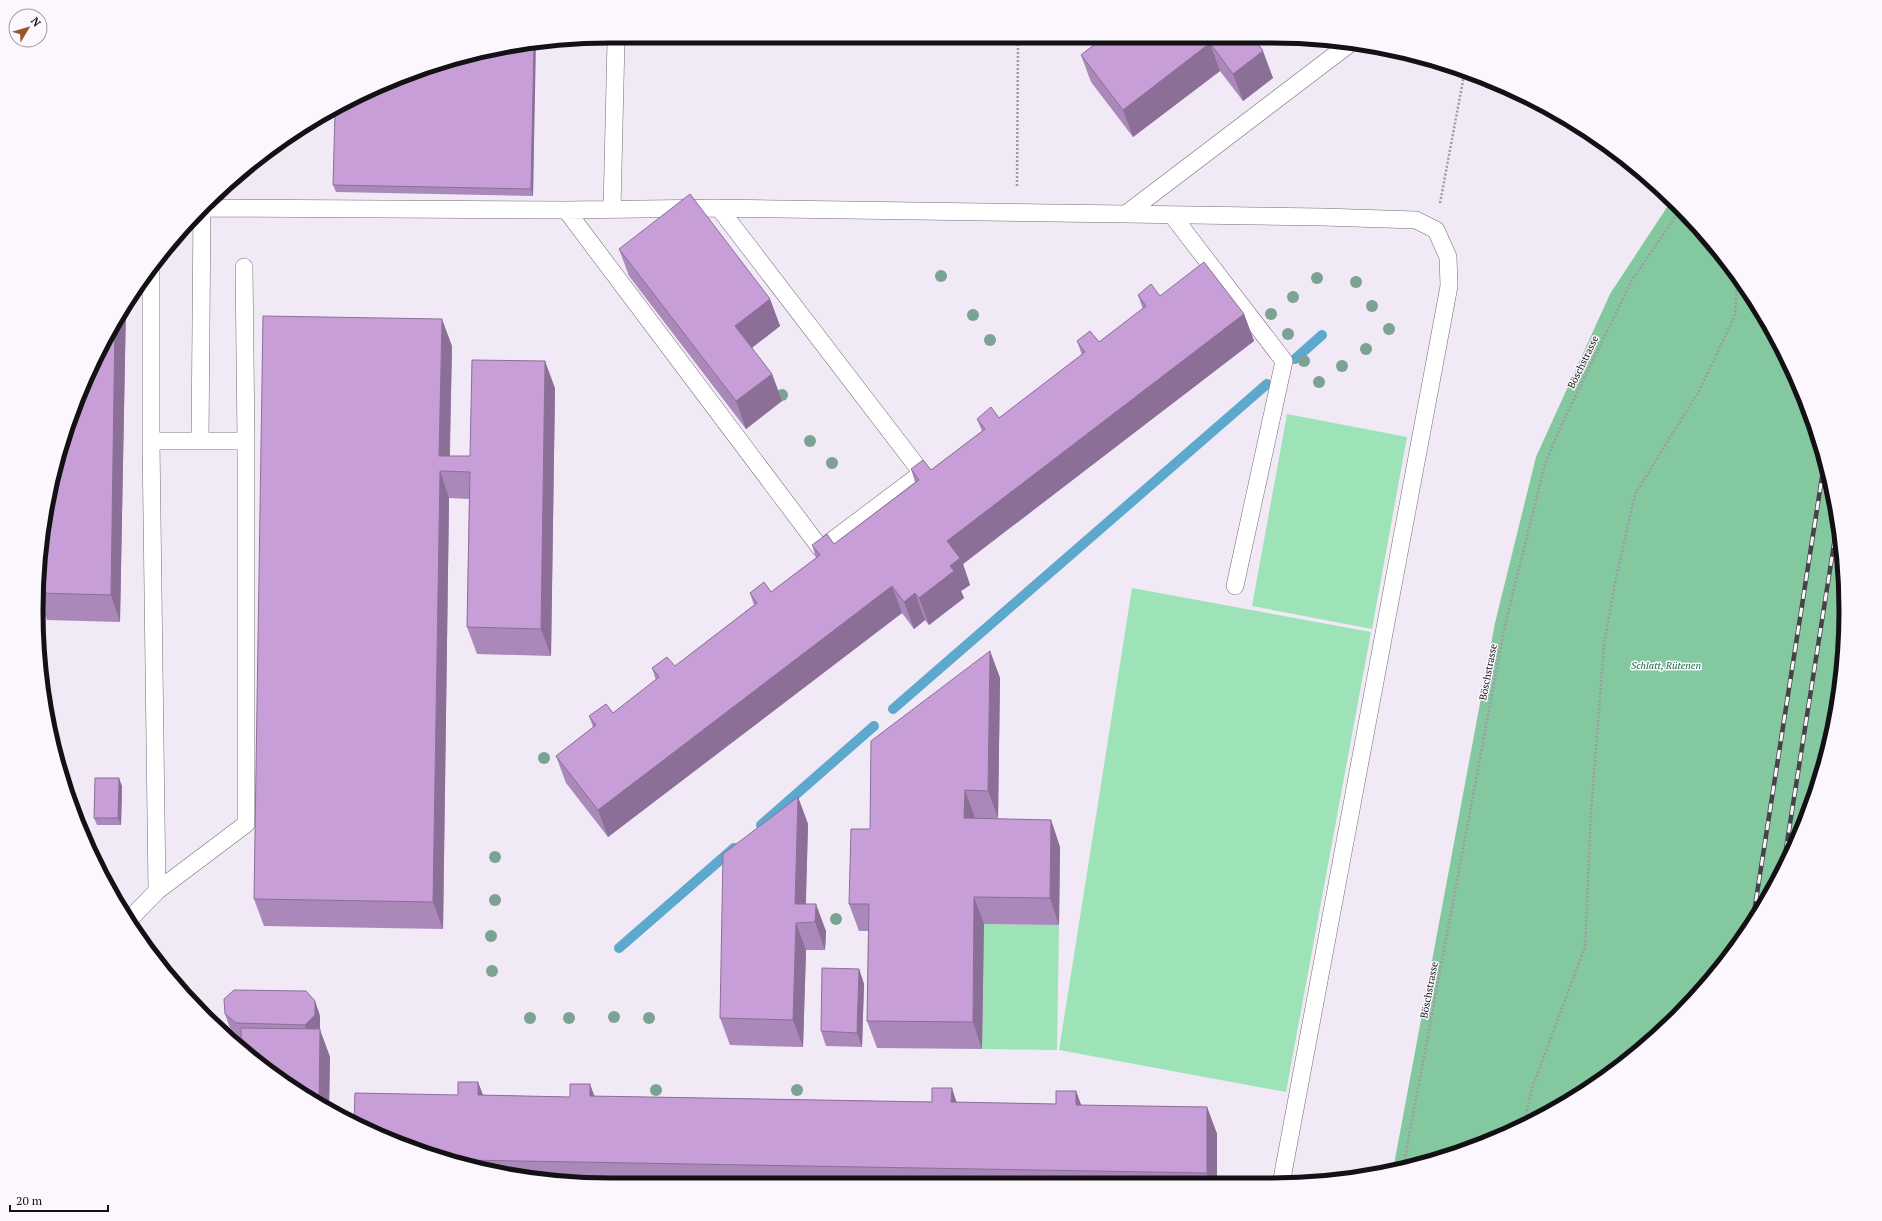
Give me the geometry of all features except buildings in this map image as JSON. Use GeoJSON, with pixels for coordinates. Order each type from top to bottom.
{"type":"FeatureCollection","features":[{"type":"Feature","properties":{"kind":"lane"},"geometry":{"type":"LineString","coordinates":[[612,209],[616,43]]}},
{"type":"Feature","properties":{"kind":"lane"},"geometry":{"type":"LineString","coordinates":[[1126,214],[1344,48]]}},
{"type":"Feature","properties":{"kind":"lane"},"geometry":{"type":"LineString","coordinates":[[210,208],[566,210],[719,208],[1323,217],[1416,220],[1436,230],[1448,257],[1449,286],[1282,1178]]}},
{"type":"Feature","properties":{"kind":"lane"},"geometry":{"type":"LineString","coordinates":[[566,210],[821,549],[922,473],[719,208]]}},
{"type":"Feature","properties":{"kind":"lane"},"geometry":{"type":"LineString","coordinates":[[1172,215],[1240,301],[1284,361],[1235,586]]}},
{"type":"Feature","properties":{"kind":"lane"},"geometry":{"type":"LineString","coordinates":[[200,441],[202,217]]}},
{"type":"Feature","properties":{"kind":"lane"},"geometry":{"type":"LineString","coordinates":[[133,916],[157,891],[246,824],[246,441],[244,267]]}},
{"type":"Feature","properties":{"kind":"lane"},"geometry":{"type":"LineString","coordinates":[[151,278],[151,441],[157,891]]}},
{"type":"Feature","properties":{"kind":"lane"},"geometry":{"type":"LineString","coordinates":[[151,441],[246,441]]}},
{"type":"Feature","properties":{"kind":"path"},"geometry":{"type":"LineString","coordinates":[[1017,213],[1018,43]]}},
{"type":"Feature","properties":{"kind":"path"},"geometry":{"type":"LineString","coordinates":[[1436,230],[1464,77]]}},
{"type":"Feature","properties":{"kind":"path","name":"Böschstrasse"},"geometry":{"type":"LineString","coordinates":[[1404,1162],[1505,625],[1545,464],[1560,428],[1632,280],[1677,214]]}},
{"type":"Feature","properties":{"kind":"path"},"geometry":{"type":"LineString","coordinates":[[1525,1117],[1532,1088],[1584,947],[1591,812],[1604,645],[1615,583],[1635,494],[1699,391],[1735,316],[1737,286]]}},
{"type":"Feature","properties":{"kind":"green space","name":"Schlatt, Rütenen"},"geometry":{"type":"Polygon","coordinates":[[[1668,205],[1698,236],[1722,265],[1743,295],[1763,327],[1796,393],[1820,464],[1834,536],[1838,573],[1838,648],[1834,685],[1820,757],[1796,828],[1763,894],[1722,956],[1673,1012],[1617,1061],[1555,1102],[1489,1135],[1454,1148],[1394,1164],[1495,623],[1536,457],[1610,294],[1668,205]]]}},
{"type":"Feature","properties":{"kind":"green space"},"geometry":{"type":"Polygon","coordinates":[[[1287,414],[1407,437],[1372,629],[1252,606],[1287,414]]]}},
{"type":"Feature","properties":{"kind":"green space"},"geometry":{"type":"Polygon","coordinates":[[[1132,588],[1371,632],[1286,1092],[1059,1050],[1132,588]]]}},
{"type":"Feature","properties":{"kind":"green space"},"geometry":{"type":"Polygon","coordinates":[[[984,924],[1059,925],[1057,1050],[982,1049],[984,924]]]}},
{"type":"Feature","properties":{"kind":"waterway"},"geometry":{"type":"LineString","coordinates":[[1295,359],[1322,335]]}},
{"type":"Feature","properties":{"kind":"waterway"},"geometry":{"type":"LineString","coordinates":[[893,709],[1267,384]]}},
{"type":"Feature","properties":{"kind":"waterway"},"geometry":{"type":"LineString","coordinates":[[761,825],[874,726]]}},
{"type":"Feature","properties":{"kind":"waterway"},"geometry":{"type":"LineString","coordinates":[[619,948],[734,848]]}},
{"type":"Feature","properties":{"kind":"railway"},"geometry":{"type":"LineString","coordinates":[[1755,907],[1822,475]]}},
{"type":"Feature","properties":{"kind":"railway"},"geometry":{"type":"LineString","coordinates":[[1786,848],[1835,541]]}}]}
